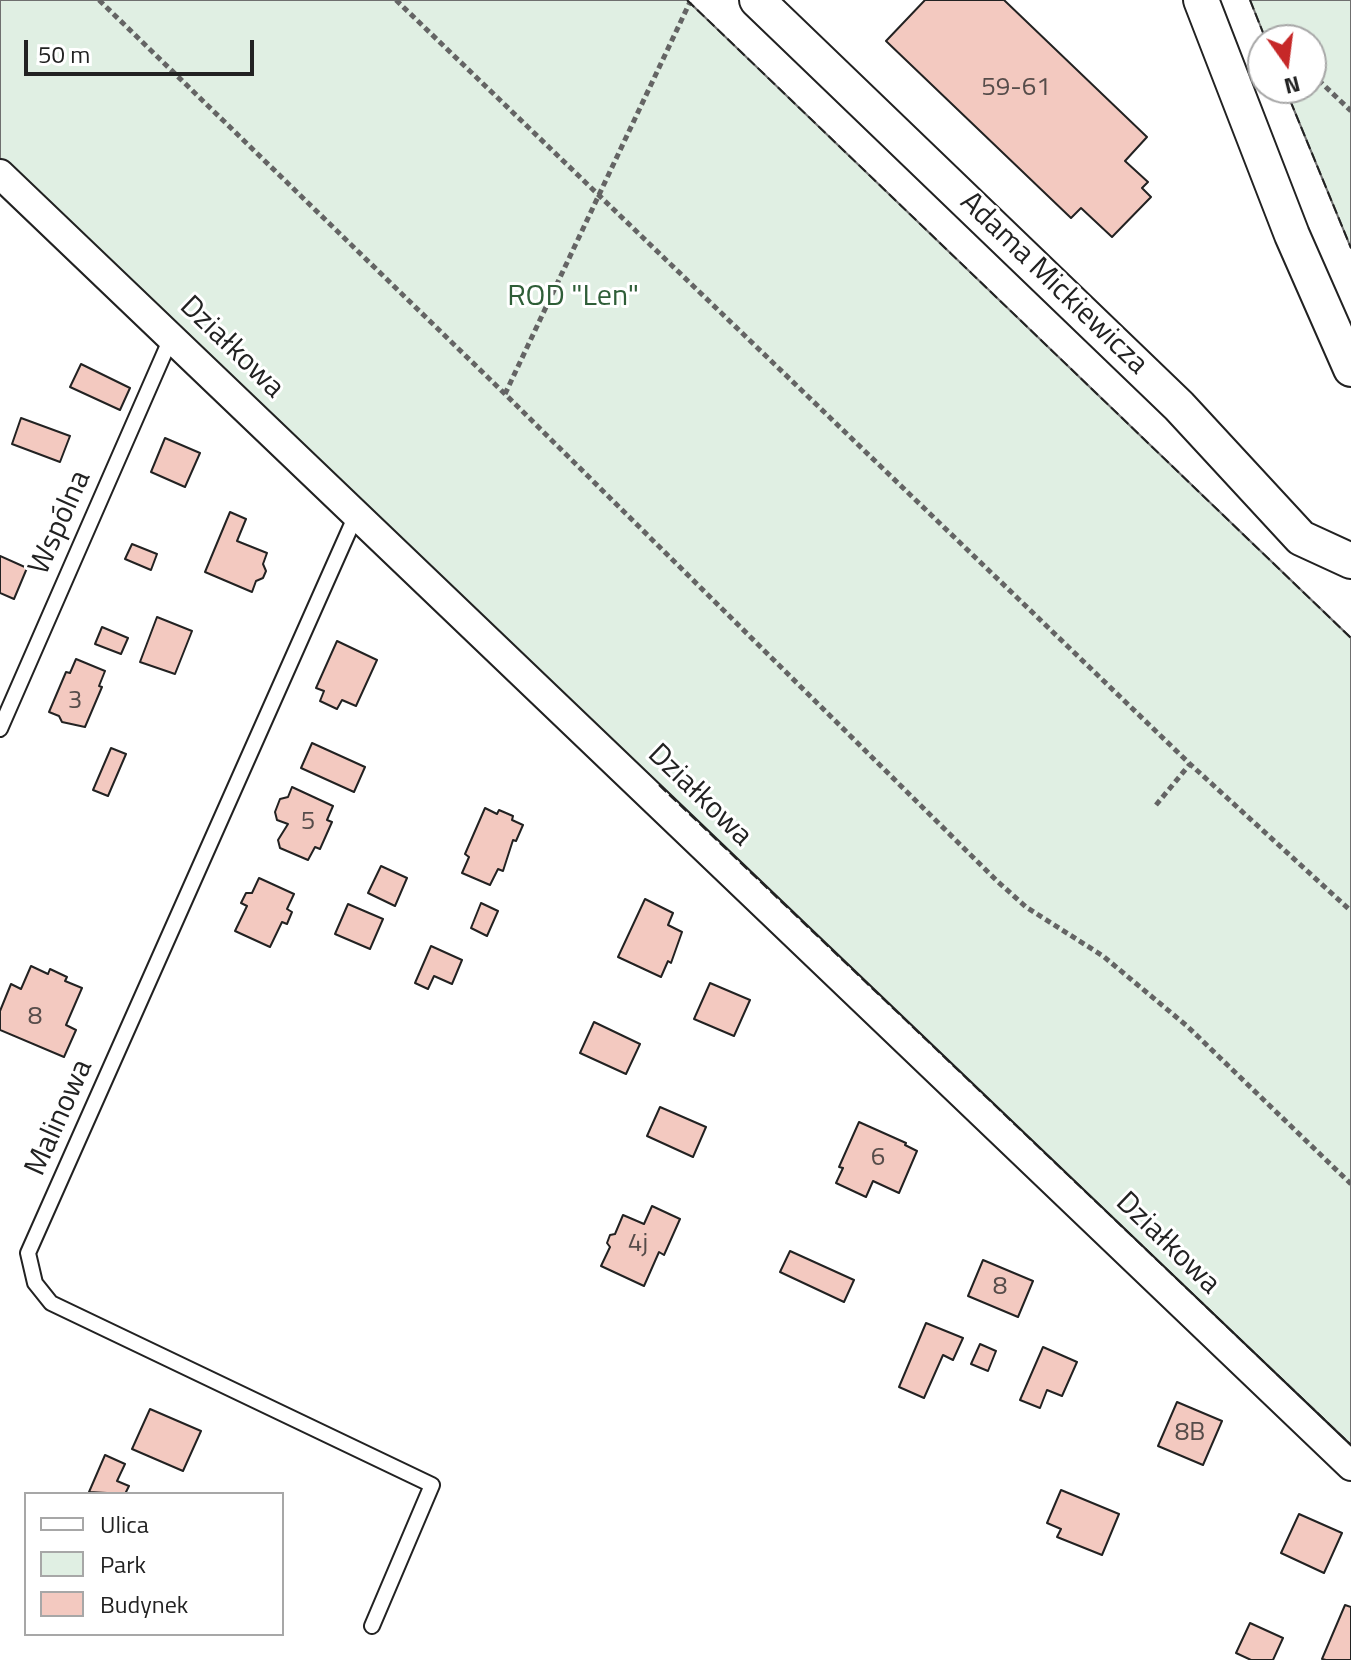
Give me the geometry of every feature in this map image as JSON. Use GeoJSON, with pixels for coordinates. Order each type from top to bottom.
{"type":"FeatureCollection","features":[{"type":"Feature","properties":{"kind":"street","name":"Adama Mickiewicza"},"geometry":{"type":"LineString","coordinates":[[757,0],[1179,406],[1301,538],[1351,561]]}},
{"type":"Feature","properties":{"kind":"street"},"geometry":{"type":"LineString","coordinates":[[1201,0],[1292,235],[1351,369]]}},
{"type":"Feature","properties":{"kind":"street","name":"Działkowa"},"geometry":{"type":"LineString","coordinates":[[0,174],[1351,1466]]}},
{"type":"Feature","properties":{"kind":"lane","name":"Wspólna"},"geometry":{"type":"LineString","coordinates":[[0,729],[171,338]]}},
{"type":"Feature","properties":{"kind":"lane","name":"Malinowa"},"geometry":{"type":"LineString","coordinates":[[356,515],[28,1253],[35,1283],[51,1303],[432,1485],[372,1626]]}},
{"type":"Feature","properties":{"kind":"path"},"geometry":{"type":"LineString","coordinates":[[99,0],[505,394],[996,880],[1026,907],[1103,956],[1187,1026],[1351,1184]]}},
{"type":"Feature","properties":{"kind":"path"},"geometry":{"type":"LineString","coordinates":[[396,0],[1190,764],[1351,911]]}},
{"type":"Feature","properties":{"kind":"path"},"geometry":{"type":"LineString","coordinates":[[505,394],[690,2]]}},
{"type":"Feature","properties":{"kind":"path"},"geometry":{"type":"LineString","coordinates":[[1327,88],[1351,111]]}},
{"type":"Feature","properties":{"kind":"path"},"geometry":{"type":"LineString","coordinates":[[1156,805],[1190,764]]}},
{"type":"Feature","properties":{"kind":"green space","name":"ROD \"Len\""},"geometry":{"type":"Polygon","coordinates":[[[0,0],[687,0],[1351,638],[1351,1445],[0,158],[0,0]]]}},
{"type":"Feature","properties":{"kind":"green space"},"geometry":{"type":"Polygon","coordinates":[[[1250,0],[1351,0],[1351,248],[1292,104],[1327,104],[1327,24],[1260,24],[1250,0]]]}},
{"type":"Feature","properties":{"kind":"building"},"geometry":{"type":"Polygon","coordinates":[[[925,0],[1004,0],[1147,137],[1125,161],[1148,182],[1142,188],[1151,197],[1112,237],[1081,208],[1071,218],[886,41],[925,0]]]}},
{"type":"Feature","properties":{"kind":"building"},"geometry":{"type":"Polygon","coordinates":[[[81,364],[130,388],[120,410],[70,387],[81,364]]]}},
{"type":"Feature","properties":{"kind":"building"},"geometry":{"type":"Polygon","coordinates":[[[21,418],[70,436],[60,462],[12,444],[21,418]]]}},
{"type":"Feature","properties":{"kind":"building"},"geometry":{"type":"Polygon","coordinates":[[[165,438],[200,453],[185,487],[151,472],[165,438]]]}},
{"type":"Feature","properties":{"kind":"building"},"geometry":{"type":"Polygon","coordinates":[[[230,512],[246,519],[237,541],[267,553],[263,564],[266,571],[263,578],[256,581],[252,592],[205,572],[230,512]]]}},
{"type":"Feature","properties":{"kind":"building"},"geometry":{"type":"Polygon","coordinates":[[[132,544],[157,554],[151,570],[125,559],[132,544]]]}},
{"type":"Feature","properties":{"kind":"building"},"geometry":{"type":"Polygon","coordinates":[[[0,556],[27,568],[14,599],[0,593],[0,556]]]}},
{"type":"Feature","properties":{"kind":"building"},"geometry":{"type":"Polygon","coordinates":[[[157,617],[192,631],[175,674],[140,662],[157,617]]]}},
{"type":"Feature","properties":{"kind":"building"},"geometry":{"type":"Polygon","coordinates":[[[102,627],[128,638],[121,654],[95,644],[102,627]]]}},
{"type":"Feature","properties":{"kind":"building"},"geometry":{"type":"Polygon","coordinates":[[[337,641],[377,660],[356,706],[342,700],[337,709],[320,701],[324,691],[316,688],[337,641]]]}},
{"type":"Feature","properties":{"kind":"building"},"geometry":{"type":"Polygon","coordinates":[[[76,659],[105,671],[99,686],[102,687],[85,727],[62,722],[59,716],[49,712],[66,672],[70,673],[76,659]]]}},
{"type":"Feature","properties":{"kind":"building"},"geometry":{"type":"Polygon","coordinates":[[[312,743],[365,767],[354,792],[301,768],[312,743]]]}},
{"type":"Feature","properties":{"kind":"building"},"geometry":{"type":"Polygon","coordinates":[[[111,748],[126,754],[108,796],[93,790],[111,748]]]}},
{"type":"Feature","properties":{"kind":"building"},"geometry":{"type":"Polygon","coordinates":[[[292,787],[333,806],[327,820],[332,822],[320,849],[315,847],[308,860],[280,848],[278,840],[288,824],[277,820],[275,812],[280,799],[288,797],[292,787]]]}},
{"type":"Feature","properties":{"kind":"building"},"geometry":{"type":"Polygon","coordinates":[[[485,808],[497,814],[499,810],[513,816],[512,820],[523,825],[516,841],[513,840],[503,871],[498,869],[490,885],[462,873],[469,857],[465,854],[485,808]]]}},
{"type":"Feature","properties":{"kind":"building"},"geometry":{"type":"Polygon","coordinates":[[[381,866],[407,878],[395,906],[368,893],[381,866]]]}},
{"type":"Feature","properties":{"kind":"building"},"geometry":{"type":"Polygon","coordinates":[[[259,878],[294,894],[287,909],[292,912],[287,924],[282,922],[270,947],[235,931],[247,906],[241,903],[246,893],[252,893],[259,878]]]}},
{"type":"Feature","properties":{"kind":"building"},"geometry":{"type":"Polygon","coordinates":[[[645,899],[673,913],[668,925],[682,932],[671,963],[668,961],[661,977],[618,957],[645,899]]]}},
{"type":"Feature","properties":{"kind":"building"},"geometry":{"type":"Polygon","coordinates":[[[481,903],[498,911],[487,936],[471,928],[481,903]]]}},
{"type":"Feature","properties":{"kind":"building"},"geometry":{"type":"Polygon","coordinates":[[[348,904],[383,919],[370,949],[335,934],[348,904]]]}},
{"type":"Feature","properties":{"kind":"building"},"geometry":{"type":"Polygon","coordinates":[[[431,946],[462,960],[452,984],[434,976],[428,989],[415,983],[431,946]]]}},
{"type":"Feature","properties":{"kind":"building"},"geometry":{"type":"Polygon","coordinates":[[[31,966],[48,974],[50,969],[67,977],[65,981],[82,988],[66,1025],[76,1030],[64,1057],[0,1030],[0,1011],[11,984],[21,989],[31,966]]]}},
{"type":"Feature","properties":{"kind":"building"},"geometry":{"type":"Polygon","coordinates":[[[710,983],[750,1000],[734,1036],[694,1019],[710,983]]]}},
{"type":"Feature","properties":{"kind":"building"},"geometry":{"type":"Polygon","coordinates":[[[594,1022],[640,1044],[626,1074],[580,1053],[594,1022]]]}},
{"type":"Feature","properties":{"kind":"building"},"geometry":{"type":"Polygon","coordinates":[[[660,1107],[706,1127],[693,1157],[647,1136],[660,1107]]]}},
{"type":"Feature","properties":{"kind":"building"},"geometry":{"type":"Polygon","coordinates":[[[859,1122],[917,1151],[899,1193],[873,1181],[866,1197],[836,1183],[843,1168],[839,1167],[859,1122]]]}},
{"type":"Feature","properties":{"kind":"building"},"geometry":{"type":"Polygon","coordinates":[[[652,1206],[680,1219],[664,1255],[659,1252],[644,1286],[601,1266],[610,1247],[607,1243],[610,1235],[615,1234],[623,1215],[644,1224],[652,1206]]]}},
{"type":"Feature","properties":{"kind":"building"},"geometry":{"type":"Polygon","coordinates":[[[790,1251],[854,1280],[844,1302],[780,1272],[790,1251]]]}},
{"type":"Feature","properties":{"kind":"building"},"geometry":{"type":"Polygon","coordinates":[[[983,1260],[1033,1281],[1018,1317],[968,1296],[983,1260]]]}},
{"type":"Feature","properties":{"kind":"building"},"geometry":{"type":"Polygon","coordinates":[[[926,1323],[963,1338],[953,1360],[943,1355],[924,1398],[899,1387],[926,1323]]]}},
{"type":"Feature","properties":{"kind":"building"},"geometry":{"type":"Polygon","coordinates":[[[980,1344],[996,1351],[988,1371],[971,1364],[980,1344]]]}},
{"type":"Feature","properties":{"kind":"building"},"geometry":{"type":"Polygon","coordinates":[[[1043,1347],[1077,1362],[1062,1396],[1047,1390],[1040,1408],[1020,1400],[1043,1347]]]}},
{"type":"Feature","properties":{"kind":"building"},"geometry":{"type":"Polygon","coordinates":[[[1177,1402],[1222,1421],[1203,1465],[1158,1446],[1177,1402]]]}},
{"type":"Feature","properties":{"kind":"building"},"geometry":{"type":"Polygon","coordinates":[[[150,1409],[201,1431],[183,1471],[132,1449],[150,1409]]]}},
{"type":"Feature","properties":{"kind":"building"},"geometry":{"type":"Polygon","coordinates":[[[105,1455],[125,1464],[117,1481],[129,1486],[126,1492],[89,1492],[105,1455]]]}},
{"type":"Feature","properties":{"kind":"building"},"geometry":{"type":"Polygon","coordinates":[[[1061,1490],[1119,1514],[1102,1555],[1057,1537],[1061,1529],[1047,1523],[1061,1490]]]}},
{"type":"Feature","properties":{"kind":"building"},"geometry":{"type":"Polygon","coordinates":[[[1299,1514],[1342,1533],[1324,1573],[1281,1553],[1299,1514]]]}},
{"type":"Feature","properties":{"kind":"building"},"geometry":{"type":"Polygon","coordinates":[[[1345,1605],[1351,1607],[1351,1660],[1322,1659],[1345,1605]]]}},
{"type":"Feature","properties":{"kind":"building"},"geometry":{"type":"Polygon","coordinates":[[[1250,1623],[1283,1638],[1273,1660],[1251,1660],[1236,1653],[1250,1623]]]}},
{"type":"Feature","properties":{"kind":"fence"},"geometry":{"type":"LineString","coordinates":[[687,0],[1351,638]]}},
{"type":"Feature","properties":{"kind":"fence"},"geometry":{"type":"LineString","coordinates":[[1250,0],[1260,24]]}},
{"type":"Feature","properties":{"kind":"fence"},"geometry":{"type":"LineString","coordinates":[[1292,104],[1351,248]]}},
{"type":"Feature","properties":{"kind":"fence"},"geometry":{"type":"LineString","coordinates":[[659,785],[1351,1445]]}}]}
